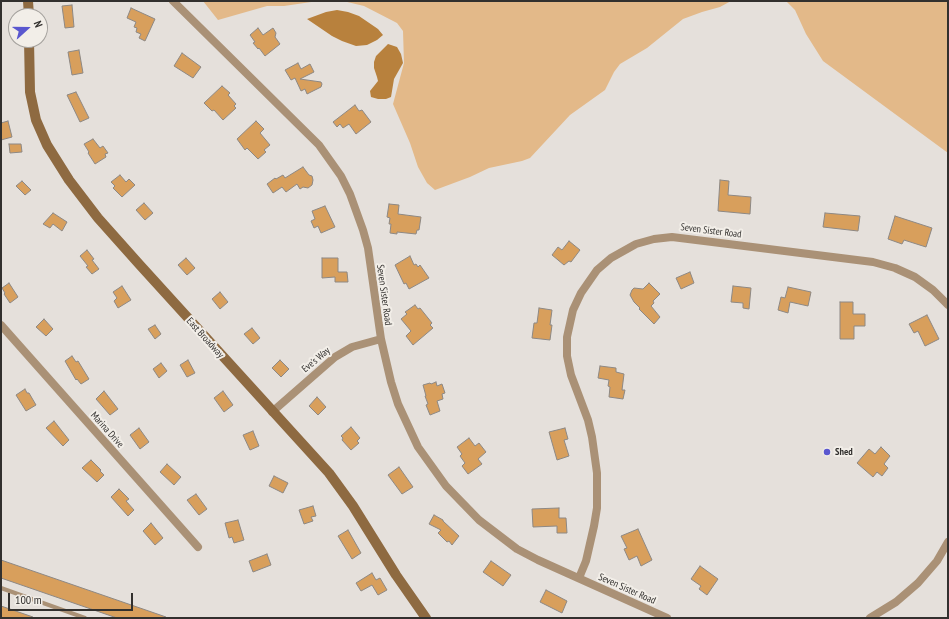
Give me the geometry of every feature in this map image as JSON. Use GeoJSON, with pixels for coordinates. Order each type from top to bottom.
{"type":"FeatureCollection","features":[{"type":"Feature","properties":{"kind":"street","name":"Seven Sister Road"},"geometry":{"type":"LineString","coordinates":[[173,1],[316,142],[331,160],[341,176],[353,199],[364,230],[381,339],[391,382],[398,404],[407,426],[423,454],[446,486],[467,510],[497,535],[538,560],[667,618]]}},
{"type":"Feature","properties":{"kind":"street","name":"East Broadway"},"geometry":{"type":"LineString","coordinates":[[29,48],[30,92],[34,116],[47,145],[70,180],[98,218],[128,253],[320,463],[353,506],[396,575],[426,618]]}},
{"type":"Feature","properties":{"kind":"street","name":"Seven Sister Road"},"geometry":{"type":"LineString","coordinates":[[578,578],[586,561],[594,526],[597,508],[597,473],[588,420],[570,374],[567,356],[567,337],[572,314],[581,293],[591,277],[611,258],[636,244],[654,239],[672,237],[873,262],[895,268],[915,277],[933,290],[948,304]]}},
{"type":"Feature","properties":{"kind":"street","name":"Marina Drive"},"geometry":{"type":"LineString","coordinates":[[1,325],[198,547]]}},
{"type":"Feature","properties":{"kind":"street","name":"Eve's Way"},"geometry":{"type":"LineString","coordinates":[[272,412],[335,357],[352,347],[381,339]]}},
{"type":"Feature","properties":{"kind":"street"},"geometry":{"type":"LineString","coordinates":[[870,618],[896,602],[918,583],[937,561],[948,542]]}},
{"type":"Feature","properties":{"kind":"lane"},"geometry":{"type":"LineString","coordinates":[[1,588],[85,618]]}},
{"type":"Feature","properties":{"kind":"shaded area"},"geometry":{"type":"Polygon","coordinates":[[[203,1],[318,1],[284,6],[267,6],[218,20],[203,1]]]}},
{"type":"Feature","properties":{"kind":"shaded area"},"geometry":{"type":"Polygon","coordinates":[[[343,1],[731,1],[720,7],[683,19],[647,48],[620,64],[605,90],[570,115],[530,158],[489,168],[435,190],[427,183],[418,167],[410,143],[393,104],[404,63],[403,31],[397,23],[364,6],[343,1]]]}},
{"type":"Feature","properties":{"kind":"shaded area"},"geometry":{"type":"Polygon","coordinates":[[[786,1],[948,1],[948,153],[823,61],[806,34],[795,10],[786,1]]]}},
{"type":"Feature","properties":{"kind":"shaded area"},"geometry":{"type":"Polygon","coordinates":[[[337,10],[359,16],[378,29],[383,35],[367,45],[356,46],[332,36],[307,19],[326,12],[337,10]]]}},
{"type":"Feature","properties":{"kind":"shaded area"},"geometry":{"type":"Polygon","coordinates":[[[388,44],[397,47],[401,54],[403,63],[394,79],[391,97],[386,99],[378,99],[371,97],[370,91],[378,81],[374,68],[374,62],[376,56],[388,44]]]}},
{"type":"Feature","properties":{"kind":"building"},"geometry":{"type":"Polygon","coordinates":[[[72,5],[74,27],[65,28],[62,6],[72,5]]]}},
{"type":"Feature","properties":{"kind":"building"},"geometry":{"type":"Polygon","coordinates":[[[131,8],[155,19],[145,41],[139,38],[141,34],[136,32],[137,28],[134,27],[136,22],[127,18],[131,8]]]}},
{"type":"Feature","properties":{"kind":"building"},"geometry":{"type":"Polygon","coordinates":[[[258,28],[263,35],[273,28],[276,33],[275,37],[280,44],[265,56],[253,43],[255,42],[250,35],[258,28]]]}},
{"type":"Feature","properties":{"kind":"building"},"geometry":{"type":"Polygon","coordinates":[[[79,50],[83,73],[72,75],[68,52],[79,50]]]}},
{"type":"Feature","properties":{"kind":"building"},"geometry":{"type":"Polygon","coordinates":[[[182,53],[201,67],[193,78],[174,66],[182,53]]]}},
{"type":"Feature","properties":{"kind":"building"},"geometry":{"type":"Polygon","coordinates":[[[298,63],[301,69],[310,64],[314,72],[300,79],[321,82],[321,87],[307,94],[305,89],[301,91],[295,78],[291,80],[285,70],[298,63]]]}},
{"type":"Feature","properties":{"kind":"building"},"geometry":{"type":"Polygon","coordinates":[[[222,86],[230,93],[228,95],[236,104],[234,106],[236,108],[223,120],[214,110],[212,111],[204,103],[222,86]]]}},
{"type":"Feature","properties":{"kind":"building"},"geometry":{"type":"Polygon","coordinates":[[[76,92],[89,118],[80,122],[67,95],[76,92]]]}},
{"type":"Feature","properties":{"kind":"building"},"geometry":{"type":"Polygon","coordinates":[[[355,105],[359,111],[362,110],[371,122],[356,134],[349,124],[343,128],[340,124],[337,127],[333,122],[355,105]]]}},
{"type":"Feature","properties":{"kind":"building"},"geometry":{"type":"Polygon","coordinates":[[[8,121],[12,137],[1,140],[1,123],[8,121]]]}},
{"type":"Feature","properties":{"kind":"building"},"geometry":{"type":"Polygon","coordinates":[[[256,121],[264,129],[260,133],[270,145],[264,150],[266,152],[258,159],[247,148],[245,150],[237,139],[256,121]]]}},
{"type":"Feature","properties":{"kind":"building"},"geometry":{"type":"Polygon","coordinates":[[[93,139],[100,148],[103,146],[108,153],[105,154],[106,157],[95,164],[84,144],[93,139]]]}},
{"type":"Feature","properties":{"kind":"building"},"geometry":{"type":"Polygon","coordinates":[[[9,144],[21,144],[22,152],[10,153],[9,144]]]}},
{"type":"Feature","properties":{"kind":"building"},"geometry":{"type":"Polygon","coordinates":[[[303,167],[309,175],[312,176],[313,180],[312,185],[308,188],[303,187],[300,189],[297,184],[286,192],[282,187],[273,193],[267,184],[275,178],[276,179],[283,175],[285,178],[303,167]]]}},
{"type":"Feature","properties":{"kind":"building"},"geometry":{"type":"Polygon","coordinates":[[[120,175],[126,182],[129,179],[135,185],[122,197],[113,188],[115,186],[111,182],[120,175]]]}},
{"type":"Feature","properties":{"kind":"building"},"geometry":{"type":"Polygon","coordinates":[[[720,180],[729,181],[728,195],[751,197],[750,214],[718,211],[720,180]]]}},
{"type":"Feature","properties":{"kind":"building"},"geometry":{"type":"Polygon","coordinates":[[[22,181],[31,190],[25,195],[16,186],[22,181]]]}},
{"type":"Feature","properties":{"kind":"building"},"geometry":{"type":"Polygon","coordinates":[[[144,203],[153,213],[145,220],[136,210],[144,203]]]}},
{"type":"Feature","properties":{"kind":"building"},"geometry":{"type":"Polygon","coordinates":[[[389,204],[399,205],[398,214],[421,217],[419,230],[417,230],[416,234],[397,232],[397,234],[390,233],[390,218],[387,217],[389,204]]]}},
{"type":"Feature","properties":{"kind":"building"},"geometry":{"type":"Polygon","coordinates":[[[325,206],[335,227],[321,233],[318,226],[314,228],[311,221],[315,219],[312,211],[325,206]]]}},
{"type":"Feature","properties":{"kind":"building"},"geometry":{"type":"Polygon","coordinates":[[[53,213],[67,222],[62,231],[53,224],[50,228],[43,224],[53,213]]]}},
{"type":"Feature","properties":{"kind":"building"},"geometry":{"type":"Polygon","coordinates":[[[825,213],[860,216],[858,231],[823,227],[825,213]]]}},
{"type":"Feature","properties":{"kind":"building"},"geometry":{"type":"Polygon","coordinates":[[[895,216],[932,228],[926,247],[904,240],[902,244],[888,239],[895,216]]]}},
{"type":"Feature","properties":{"kind":"building"},"geometry":{"type":"Polygon","coordinates":[[[569,241],[580,250],[571,262],[569,261],[564,265],[552,255],[558,247],[562,250],[569,241]]]}},
{"type":"Feature","properties":{"kind":"building"},"geometry":{"type":"Polygon","coordinates":[[[87,250],[99,269],[92,274],[80,256],[87,250]]]}},
{"type":"Feature","properties":{"kind":"building"},"geometry":{"type":"Polygon","coordinates":[[[410,256],[414,265],[416,264],[418,267],[420,265],[429,278],[409,289],[406,283],[404,284],[395,265],[410,256]]]}},
{"type":"Feature","properties":{"kind":"building"},"geometry":{"type":"Polygon","coordinates":[[[186,258],[195,268],[187,275],[178,265],[186,258]]]}},
{"type":"Feature","properties":{"kind":"building"},"geometry":{"type":"Polygon","coordinates":[[[322,258],[338,258],[338,272],[347,272],[348,282],[335,282],[335,277],[322,278],[322,258]]]}},
{"type":"Feature","properties":{"kind":"building"},"geometry":{"type":"Polygon","coordinates":[[[690,272],[694,283],[681,289],[676,278],[690,272]]]}},
{"type":"Feature","properties":{"kind":"building"},"geometry":{"type":"Polygon","coordinates":[[[9,283],[18,297],[10,303],[2,288],[9,283]]]}},
{"type":"Feature","properties":{"kind":"building"},"geometry":{"type":"Polygon","coordinates":[[[649,283],[660,294],[653,301],[654,303],[651,306],[660,317],[654,324],[639,309],[640,308],[630,295],[634,288],[643,289],[649,283]]]}},
{"type":"Feature","properties":{"kind":"building"},"geometry":{"type":"Polygon","coordinates":[[[122,286],[131,300],[118,308],[114,301],[117,298],[113,292],[122,286]]]}},
{"type":"Feature","properties":{"kind":"building"},"geometry":{"type":"Polygon","coordinates":[[[733,286],[751,288],[749,309],[743,308],[743,303],[731,302],[733,286]]]}},
{"type":"Feature","properties":{"kind":"building"},"geometry":{"type":"Polygon","coordinates":[[[788,287],[811,292],[808,306],[790,302],[788,313],[778,310],[781,297],[785,298],[788,287]]]}},
{"type":"Feature","properties":{"kind":"building"},"geometry":{"type":"Polygon","coordinates":[[[220,292],[228,302],[220,309],[212,299],[220,292]]]}},
{"type":"Feature","properties":{"kind":"building"},"geometry":{"type":"Polygon","coordinates":[[[840,302],[853,302],[853,314],[865,314],[865,326],[854,326],[854,339],[840,339],[840,302]]]}},
{"type":"Feature","properties":{"kind":"building"},"geometry":{"type":"Polygon","coordinates":[[[415,305],[418,309],[420,308],[432,323],[430,325],[433,328],[413,345],[406,336],[411,331],[401,319],[407,314],[405,312],[415,305]]]}},
{"type":"Feature","properties":{"kind":"building"},"geometry":{"type":"Polygon","coordinates":[[[539,308],[552,310],[550,340],[532,338],[534,323],[537,323],[539,308]]]}},
{"type":"Feature","properties":{"kind":"building"},"geometry":{"type":"Polygon","coordinates":[[[927,315],[939,339],[925,346],[918,331],[914,333],[909,324],[927,315]]]}},
{"type":"Feature","properties":{"kind":"building"},"geometry":{"type":"Polygon","coordinates":[[[44,319],[53,329],[46,336],[36,327],[44,319]]]}},
{"type":"Feature","properties":{"kind":"building"},"geometry":{"type":"Polygon","coordinates":[[[155,325],[161,334],[155,339],[148,329],[155,325]]]}},
{"type":"Feature","properties":{"kind":"building"},"geometry":{"type":"Polygon","coordinates":[[[252,328],[260,338],[253,344],[244,334],[252,328]]]}},
{"type":"Feature","properties":{"kind":"building"},"geometry":{"type":"Polygon","coordinates":[[[72,356],[76,362],[78,361],[89,379],[81,384],[77,379],[76,380],[65,361],[72,356]]]}},
{"type":"Feature","properties":{"kind":"building"},"geometry":{"type":"Polygon","coordinates":[[[188,360],[195,373],[187,377],[180,365],[188,360]]]}},
{"type":"Feature","properties":{"kind":"building"},"geometry":{"type":"Polygon","coordinates":[[[280,360],[289,369],[281,377],[272,368],[280,360]]]}},
{"type":"Feature","properties":{"kind":"building"},"geometry":{"type":"Polygon","coordinates":[[[161,363],[167,371],[159,378],[153,369],[161,363]]]}},
{"type":"Feature","properties":{"kind":"building"},"geometry":{"type":"Polygon","coordinates":[[[600,366],[616,368],[616,372],[624,374],[622,390],[625,390],[623,399],[609,397],[609,380],[598,378],[600,366]]]}},
{"type":"Feature","properties":{"kind":"building"},"geometry":{"type":"Polygon","coordinates":[[[436,382],[437,386],[442,384],[445,393],[442,394],[443,399],[437,401],[440,411],[430,415],[426,405],[428,404],[423,385],[436,382]]]}},
{"type":"Feature","properties":{"kind":"building"},"geometry":{"type":"Polygon","coordinates":[[[25,389],[36,405],[26,411],[16,395],[25,389]]]}},
{"type":"Feature","properties":{"kind":"building"},"geometry":{"type":"Polygon","coordinates":[[[104,391],[118,409],[110,415],[96,399],[104,391]]]}},
{"type":"Feature","properties":{"kind":"building"},"geometry":{"type":"Polygon","coordinates":[[[223,391],[233,405],[224,412],[214,398],[223,391]]]}},
{"type":"Feature","properties":{"kind":"building"},"geometry":{"type":"Polygon","coordinates":[[[317,397],[326,407],[318,415],[309,406],[317,397]]]}},
{"type":"Feature","properties":{"kind":"building"},"geometry":{"type":"Polygon","coordinates":[[[54,421],[69,440],[63,446],[46,428],[54,421]]]}},
{"type":"Feature","properties":{"kind":"building"},"geometry":{"type":"Polygon","coordinates":[[[351,427],[360,438],[357,441],[359,443],[351,450],[342,440],[343,438],[341,436],[351,427]]]}},
{"type":"Feature","properties":{"kind":"building"},"geometry":{"type":"Polygon","coordinates":[[[139,428],[149,442],[140,449],[130,435],[139,428]]]}},
{"type":"Feature","properties":{"kind":"building"},"geometry":{"type":"Polygon","coordinates":[[[565,428],[568,439],[564,440],[569,456],[557,460],[549,432],[565,428]]]}},
{"type":"Feature","properties":{"kind":"building"},"geometry":{"type":"Polygon","coordinates":[[[253,431],[259,446],[250,450],[243,435],[253,431]]]}},
{"type":"Feature","properties":{"kind":"building"},"geometry":{"type":"Polygon","coordinates":[[[469,438],[475,446],[479,443],[486,452],[478,459],[482,464],[468,474],[462,466],[465,463],[460,456],[462,454],[457,447],[469,438]]]}},
{"type":"Feature","properties":{"kind":"building"},"geometry":{"type":"Polygon","coordinates":[[[881,447],[890,456],[884,464],[888,468],[882,476],[877,472],[873,477],[857,463],[869,449],[875,454],[881,447]]]}},
{"type":"Feature","properties":{"kind":"building"},"geometry":{"type":"Polygon","coordinates":[[[91,460],[104,475],[97,482],[82,468],[91,460]]]}},
{"type":"Feature","properties":{"kind":"building"},"geometry":{"type":"Polygon","coordinates":[[[167,464],[181,477],[174,485],[160,472],[167,464]]]}},
{"type":"Feature","properties":{"kind":"building"},"geometry":{"type":"Polygon","coordinates":[[[399,467],[413,487],[402,494],[388,475],[399,467]]]}},
{"type":"Feature","properties":{"kind":"building"},"geometry":{"type":"Polygon","coordinates":[[[274,476],[288,483],[283,493],[269,486],[274,476]]]}},
{"type":"Feature","properties":{"kind":"building"},"geometry":{"type":"Polygon","coordinates":[[[119,489],[129,499],[126,501],[134,510],[128,516],[111,497],[119,489]]]}},
{"type":"Feature","properties":{"kind":"building"},"geometry":{"type":"Polygon","coordinates":[[[196,494],[207,509],[199,515],[187,500],[196,494]]]}},
{"type":"Feature","properties":{"kind":"building"},"geometry":{"type":"Polygon","coordinates":[[[313,506],[316,516],[311,517],[313,521],[304,524],[299,510],[313,506]]]}},
{"type":"Feature","properties":{"kind":"building"},"geometry":{"type":"Polygon","coordinates":[[[559,508],[559,518],[566,518],[567,533],[557,533],[557,526],[533,527],[532,509],[559,508]]]}},
{"type":"Feature","properties":{"kind":"building"},"geometry":{"type":"Polygon","coordinates":[[[434,515],[443,520],[459,536],[452,545],[438,533],[441,530],[429,524],[434,515]]]}},
{"type":"Feature","properties":{"kind":"building"},"geometry":{"type":"Polygon","coordinates":[[[238,520],[244,540],[234,543],[232,537],[229,538],[225,523],[238,520]]]}},
{"type":"Feature","properties":{"kind":"building"},"geometry":{"type":"Polygon","coordinates":[[[151,523],[163,538],[155,545],[143,531],[151,523]]]}},
{"type":"Feature","properties":{"kind":"building"},"geometry":{"type":"Polygon","coordinates":[[[638,529],[652,560],[641,566],[637,556],[629,560],[624,549],[627,548],[621,536],[638,529]]]}},
{"type":"Feature","properties":{"kind":"building"},"geometry":{"type":"Polygon","coordinates":[[[348,530],[361,553],[352,559],[338,536],[348,530]]]}},
{"type":"Feature","properties":{"kind":"building"},"geometry":{"type":"Polygon","coordinates":[[[267,554],[271,565],[253,572],[249,561],[267,554]]]}},
{"type":"Feature","properties":{"kind":"building"},"geometry":{"type":"Polygon","coordinates":[[[1,560],[166,618],[117,618],[1,578],[1,560]]]}},
{"type":"Feature","properties":{"kind":"building"},"geometry":{"type":"Polygon","coordinates":[[[491,561],[511,575],[503,586],[483,572],[491,561]]]}},
{"type":"Feature","properties":{"kind":"building"},"geometry":{"type":"Polygon","coordinates":[[[700,566],[718,579],[707,595],[699,589],[701,586],[691,579],[700,566]]]}},
{"type":"Feature","properties":{"kind":"building"},"geometry":{"type":"Polygon","coordinates":[[[372,573],[376,580],[380,578],[387,590],[378,595],[372,585],[361,591],[356,583],[372,573]]]}},
{"type":"Feature","properties":{"kind":"building"},"geometry":{"type":"Polygon","coordinates":[[[546,590],[567,601],[562,613],[540,602],[546,590]]]}},
{"type":"Feature","properties":{"kind":"building"},"geometry":{"type":"Polygon","coordinates":[[[1,606],[33,617],[1,618],[1,606]]]}},
{"type":"Feature","properties":{"kind":"place","name":"Shed"},"geometry":{"type":"Point","coordinates":[827,452]}}]}
